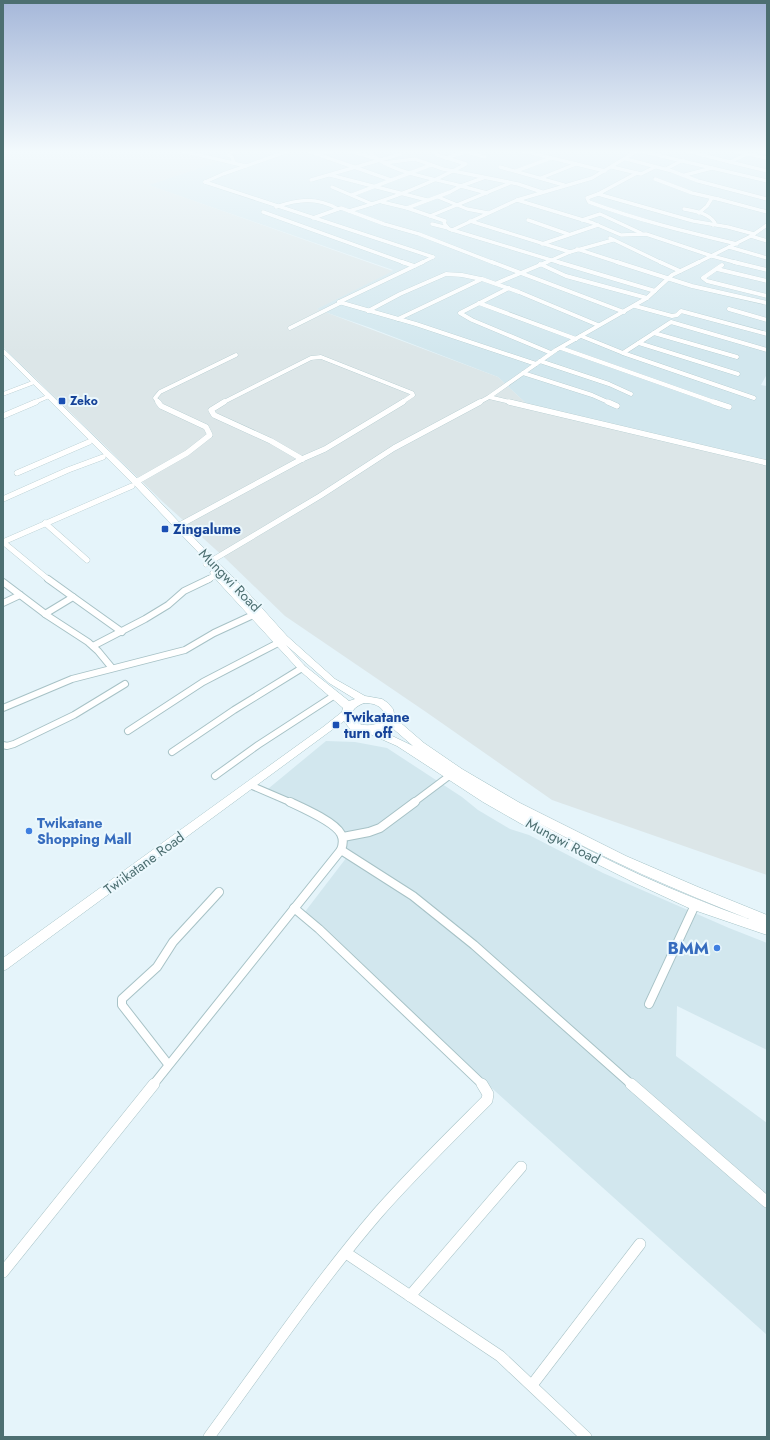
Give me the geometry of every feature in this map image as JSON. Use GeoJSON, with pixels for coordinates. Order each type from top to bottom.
{"type":"FeatureCollection","features":[{"type":"Feature","properties":{"kind":"main road","name":"Mungwi Road"},"geometry":{"type":"LineString","coordinates":[[3,350],[208,562],[239,588],[284,638],[332,682],[363,699]]}},
{"type":"Feature","properties":{"kind":"main road","name":"Mungwi Road"},"geometry":{"type":"LineString","coordinates":[[3,355],[47,397],[90,442],[103,458],[134,484],[178,526],[208,562],[216,575],[278,643],[302,668],[335,695],[347,710]]}},
{"type":"Feature","properties":{"kind":"main road"},"geometry":{"type":"LineString","coordinates":[[327,730],[352,726],[371,730],[383,726],[389,718],[390,712],[388,707],[383,703],[370,699],[357,701],[347,710],[347,718],[352,726]]}},
{"type":"Feature","properties":{"kind":"main road","name":"Twiikatane Road"},"geometry":{"type":"LineString","coordinates":[[3,964],[250,784],[327,730],[347,710]]}},
{"type":"Feature","properties":{"kind":"main road","name":"Mungwi Road"},"geometry":{"type":"LineString","coordinates":[[389,718],[398,728],[487,799],[557,839],[639,880],[695,905],[767,930]]}},
{"type":"Feature","properties":{"kind":"main road","name":"Mungwi Road"},"geometry":{"type":"LineString","coordinates":[[371,730],[401,743],[453,773],[580,840],[701,896],[767,920]]}},
{"type":"Feature","properties":{"kind":"street"},"geometry":{"type":"LineString","coordinates":[[280,218],[414,266]]}},
{"type":"Feature","properties":{"kind":"street"},"geometry":{"type":"LineString","coordinates":[[290,328],[340,303],[340,301],[433,257],[314,218]]}},
{"type":"Feature","properties":{"kind":"street"},"geometry":{"type":"LineString","coordinates":[[368,218],[419,234],[624,312]]}},
{"type":"Feature","properties":{"kind":"street"},"geometry":{"type":"LineString","coordinates":[[437,218],[445,221],[444,224],[450,229]]}},
{"type":"Feature","properties":{"kind":"street"},"geometry":{"type":"LineString","coordinates":[[450,229],[476,218]]}},
{"type":"Feature","properties":{"kind":"street"},"geometry":{"type":"LineString","coordinates":[[576,218],[598,225],[616,234],[623,235],[641,233]]}},
{"type":"Feature","properties":{"kind":"street"},"geometry":{"type":"LineString","coordinates":[[582,220],[587,218]]}},
{"type":"Feature","properties":{"kind":"street"},"geometry":{"type":"LineString","coordinates":[[610,218],[641,233],[712,256],[767,270]]}},
{"type":"Feature","properties":{"kind":"street"},"geometry":{"type":"LineString","coordinates":[[637,218],[736,244]]}},
{"type":"Feature","properties":{"kind":"street"},"geometry":{"type":"LineString","coordinates":[[684,218],[728,227],[767,241]]}},
{"type":"Feature","properties":{"kind":"street"},"geometry":{"type":"LineString","coordinates":[[711,218],[714,220],[715,223],[713,225]]}},
{"type":"Feature","properties":{"kind":"street"},"geometry":{"type":"LineString","coordinates":[[528,220],[568,234]]}},
{"type":"Feature","properties":{"kind":"street"},"geometry":{"type":"LineString","coordinates":[[470,221],[570,252]]}},
{"type":"Feature","properties":{"kind":"street"},"geometry":{"type":"LineString","coordinates":[[432,224],[656,291]]}},
{"type":"Feature","properties":{"kind":"street"},"geometry":{"type":"LineString","coordinates":[[542,244],[598,225]]}},
{"type":"Feature","properties":{"kind":"street"},"geometry":{"type":"LineString","coordinates":[[208,562],[320,496],[394,448],[489,397],[551,353],[598,325],[635,306],[680,271],[736,244],[767,226]]}},
{"type":"Feature","properties":{"kind":"street"},"geometry":{"type":"LineString","coordinates":[[616,234],[609,237],[680,271]]}},
{"type":"Feature","properties":{"kind":"street"},"geometry":{"type":"LineString","coordinates":[[497,283],[570,252],[613,240]]}},
{"type":"Feature","properties":{"kind":"street"},"geometry":{"type":"LineString","coordinates":[[729,247],[767,258]]}},
{"type":"Feature","properties":{"kind":"street"},"geometry":{"type":"LineString","coordinates":[[577,250],[668,279],[767,303]]}},
{"type":"Feature","properties":{"kind":"street"},"geometry":{"type":"LineString","coordinates":[[540,264],[566,276],[647,298]]}},
{"type":"Feature","properties":{"kind":"street"},"geometry":{"type":"LineString","coordinates":[[722,265],[703,278],[707,281],[767,296]]}},
{"type":"Feature","properties":{"kind":"street"},"geometry":{"type":"LineString","coordinates":[[717,269],[767,281]]}},
{"type":"Feature","properties":{"kind":"street"},"geometry":{"type":"LineString","coordinates":[[368,311],[400,294],[446,274],[462,275],[497,283],[598,325]]}},
{"type":"Feature","properties":{"kind":"street"},"geometry":{"type":"LineString","coordinates":[[398,319],[454,294],[481,279]]}},
{"type":"Feature","properties":{"kind":"street"},"geometry":{"type":"LineString","coordinates":[[509,288],[460,314],[551,353]]}},
{"type":"Feature","properties":{"kind":"street"},"geometry":{"type":"LineString","coordinates":[[340,303],[398,319],[609,384],[631,394]]}},
{"type":"Feature","properties":{"kind":"street"},"geometry":{"type":"LineString","coordinates":[[479,303],[754,398]]}},
{"type":"Feature","properties":{"kind":"street"},"geometry":{"type":"LineString","coordinates":[[635,306],[672,316],[677,315],[681,311],[767,334]]}},
{"type":"Feature","properties":{"kind":"street"},"geometry":{"type":"LineString","coordinates":[[729,309],[767,320]]}},
{"type":"Feature","properties":{"kind":"street"},"geometry":{"type":"LineString","coordinates":[[671,322],[672,316]]}},
{"type":"Feature","properties":{"kind":"street"},"geometry":{"type":"LineString","coordinates":[[623,353],[671,322],[767,350]]}},
{"type":"Feature","properties":{"kind":"street"},"geometry":{"type":"LineString","coordinates":[[749,329],[756,325]]}},
{"type":"Feature","properties":{"kind":"street"},"geometry":{"type":"LineString","coordinates":[[654,332],[736,358]]}},
{"type":"Feature","properties":{"kind":"street"},"geometry":{"type":"LineString","coordinates":[[639,343],[738,374]]}},
{"type":"Feature","properties":{"kind":"street"},"geometry":{"type":"LineString","coordinates":[[561,348],[729,407]]}},
{"type":"Feature","properties":{"kind":"street"},"geometry":{"type":"LineString","coordinates":[[122,632],[43,575],[3,542],[134,484],[187,453],[210,436],[206,427],[161,406],[155,398],[160,392],[236,355]]}},
{"type":"Feature","properties":{"kind":"street"},"geometry":{"type":"LineString","coordinates":[[178,526],[338,442],[411,397],[413,395],[412,392],[326,358],[318,357],[311,358],[210,410],[214,415],[271,441],[302,460]]}},
{"type":"Feature","properties":{"kind":"street"},"geometry":{"type":"LineString","coordinates":[[523,373],[592,395],[617,406]]}},
{"type":"Feature","properties":{"kind":"street"},"geometry":{"type":"LineString","coordinates":[[3,394],[32,383]]}},
{"type":"Feature","properties":{"kind":"street"},"geometry":{"type":"LineString","coordinates":[[3,416],[47,397]]}},
{"type":"Feature","properties":{"kind":"street"},"geometry":{"type":"LineString","coordinates":[[489,397],[767,463]]}},
{"type":"Feature","properties":{"kind":"street"},"geometry":{"type":"LineString","coordinates":[[17,473],[90,442]]}},
{"type":"Feature","properties":{"kind":"street"},"geometry":{"type":"LineString","coordinates":[[3,499],[68,470],[103,458]]}},
{"type":"Feature","properties":{"kind":"street"},"geometry":{"type":"LineString","coordinates":[[45,523],[87,560]]}},
{"type":"Feature","properties":{"kind":"street"},"geometry":{"type":"LineString","coordinates":[[93,646],[122,632],[168,605],[188,588],[216,575]]}},
{"type":"Feature","properties":{"kind":"street"},"geometry":{"type":"LineString","coordinates":[[3,582],[45,614],[93,646],[112,668]]}},
{"type":"Feature","properties":{"kind":"street"},"geometry":{"type":"LineString","coordinates":[[3,603],[20,595]]}},
{"type":"Feature","properties":{"kind":"street"},"geometry":{"type":"LineString","coordinates":[[45,614],[73,597]]}},
{"type":"Feature","properties":{"kind":"street"},"geometry":{"type":"LineString","coordinates":[[3,708],[72,679],[185,650],[214,633],[253,615]]}},
{"type":"Feature","properties":{"kind":"street"},"geometry":{"type":"LineString","coordinates":[[128,731],[203,682],[278,643]]}},
{"type":"Feature","properties":{"kind":"street"},"geometry":{"type":"LineString","coordinates":[[172,752],[234,710],[302,668]]}},
{"type":"Feature","properties":{"kind":"street"},"geometry":{"type":"LineString","coordinates":[[3,745],[7,746],[14,744],[74,715],[125,684]]}},
{"type":"Feature","properties":{"kind":"street"},"geometry":{"type":"LineString","coordinates":[[215,776],[258,745],[335,695]]}},
{"type":"Feature","properties":{"kind":"street"},"geometry":{"type":"LineString","coordinates":[[342,837],[363,834],[380,828],[453,773]]}},
{"type":"Feature","properties":{"kind":"street"},"geometry":{"type":"LineString","coordinates":[[3,1272],[168,1064],[341,850],[343,844],[342,837],[338,830],[330,824],[305,808],[250,784]]}},
{"type":"Feature","properties":{"kind":"street"},"geometry":{"type":"LineString","coordinates":[[341,850],[413,896],[474,945],[566,1028],[767,1202]]}},
{"type":"Feature","properties":{"kind":"street"},"geometry":{"type":"LineString","coordinates":[[168,1064],[122,1005],[122,999],[158,967],[173,942],[219,892]]}},
{"type":"Feature","properties":{"kind":"street"},"geometry":{"type":"LineString","coordinates":[[649,1004],[695,905]]}},
{"type":"Feature","properties":{"kind":"street"},"geometry":{"type":"LineString","coordinates":[[208,1437],[346,1253],[378,1214],[430,1157],[487,1100],[488,1094],[483,1085],[319,929],[294,908]]}},
{"type":"Feature","properties":{"kind":"street"},"geometry":{"type":"LineString","coordinates":[[410,1296],[521,1166]]}},
{"type":"Feature","properties":{"kind":"street"},"geometry":{"type":"LineString","coordinates":[[532,1385],[640,1244]]}},
{"type":"Feature","properties":{"kind":"street"},"geometry":{"type":"LineString","coordinates":[[346,1253],[500,1356],[586,1437]]}},
{"type":"Feature","properties":{"kind":"shaded area"},"geometry":{"type":"Polygon","coordinates":[[[3,218],[243,218],[393,271],[317,309],[498,377],[530,407],[767,464],[767,875],[552,800],[285,616],[225,558],[163,502],[3,347],[3,218]]]}},
{"type":"Feature","properties":{"kind":"shaded area"},"geometry":{"type":"Polygon","coordinates":[[[244,218],[767,218],[767,374],[761,385],[767,386],[767,464],[530,407],[498,377],[368,327],[316,309],[393,270],[244,218]]]}},
{"type":"Feature","properties":{"kind":"shaded area"},"geometry":{"type":"Polygon","coordinates":[[[326,741],[355,742],[387,748],[462,797],[478,810],[510,829],[529,835],[603,873],[767,943],[767,1050],[677,1006],[676,1056],[767,1123],[767,1335],[301,917],[350,853],[336,831],[263,793],[326,741]]]}},
{"type":"Feature","properties":{"kind":"place","name":"Zeko"},"geometry":{"type":"Point","coordinates":[62,401]}},
{"type":"Feature","properties":{"kind":"place","name":"Zingalume"},"geometry":{"type":"Point","coordinates":[165,529]}},
{"type":"Feature","properties":{"kind":"place","name":"Twikatane turn off"},"geometry":{"type":"Point","coordinates":[336,725]}},
{"type":"Feature","properties":{"kind":"place","name":"Twikatane Shopping Mall"},"geometry":{"type":"Point","coordinates":[29,831]}},
{"type":"Feature","properties":{"kind":"place","name":"BMM"},"geometry":{"type":"Point","coordinates":[717,948]}}]}
